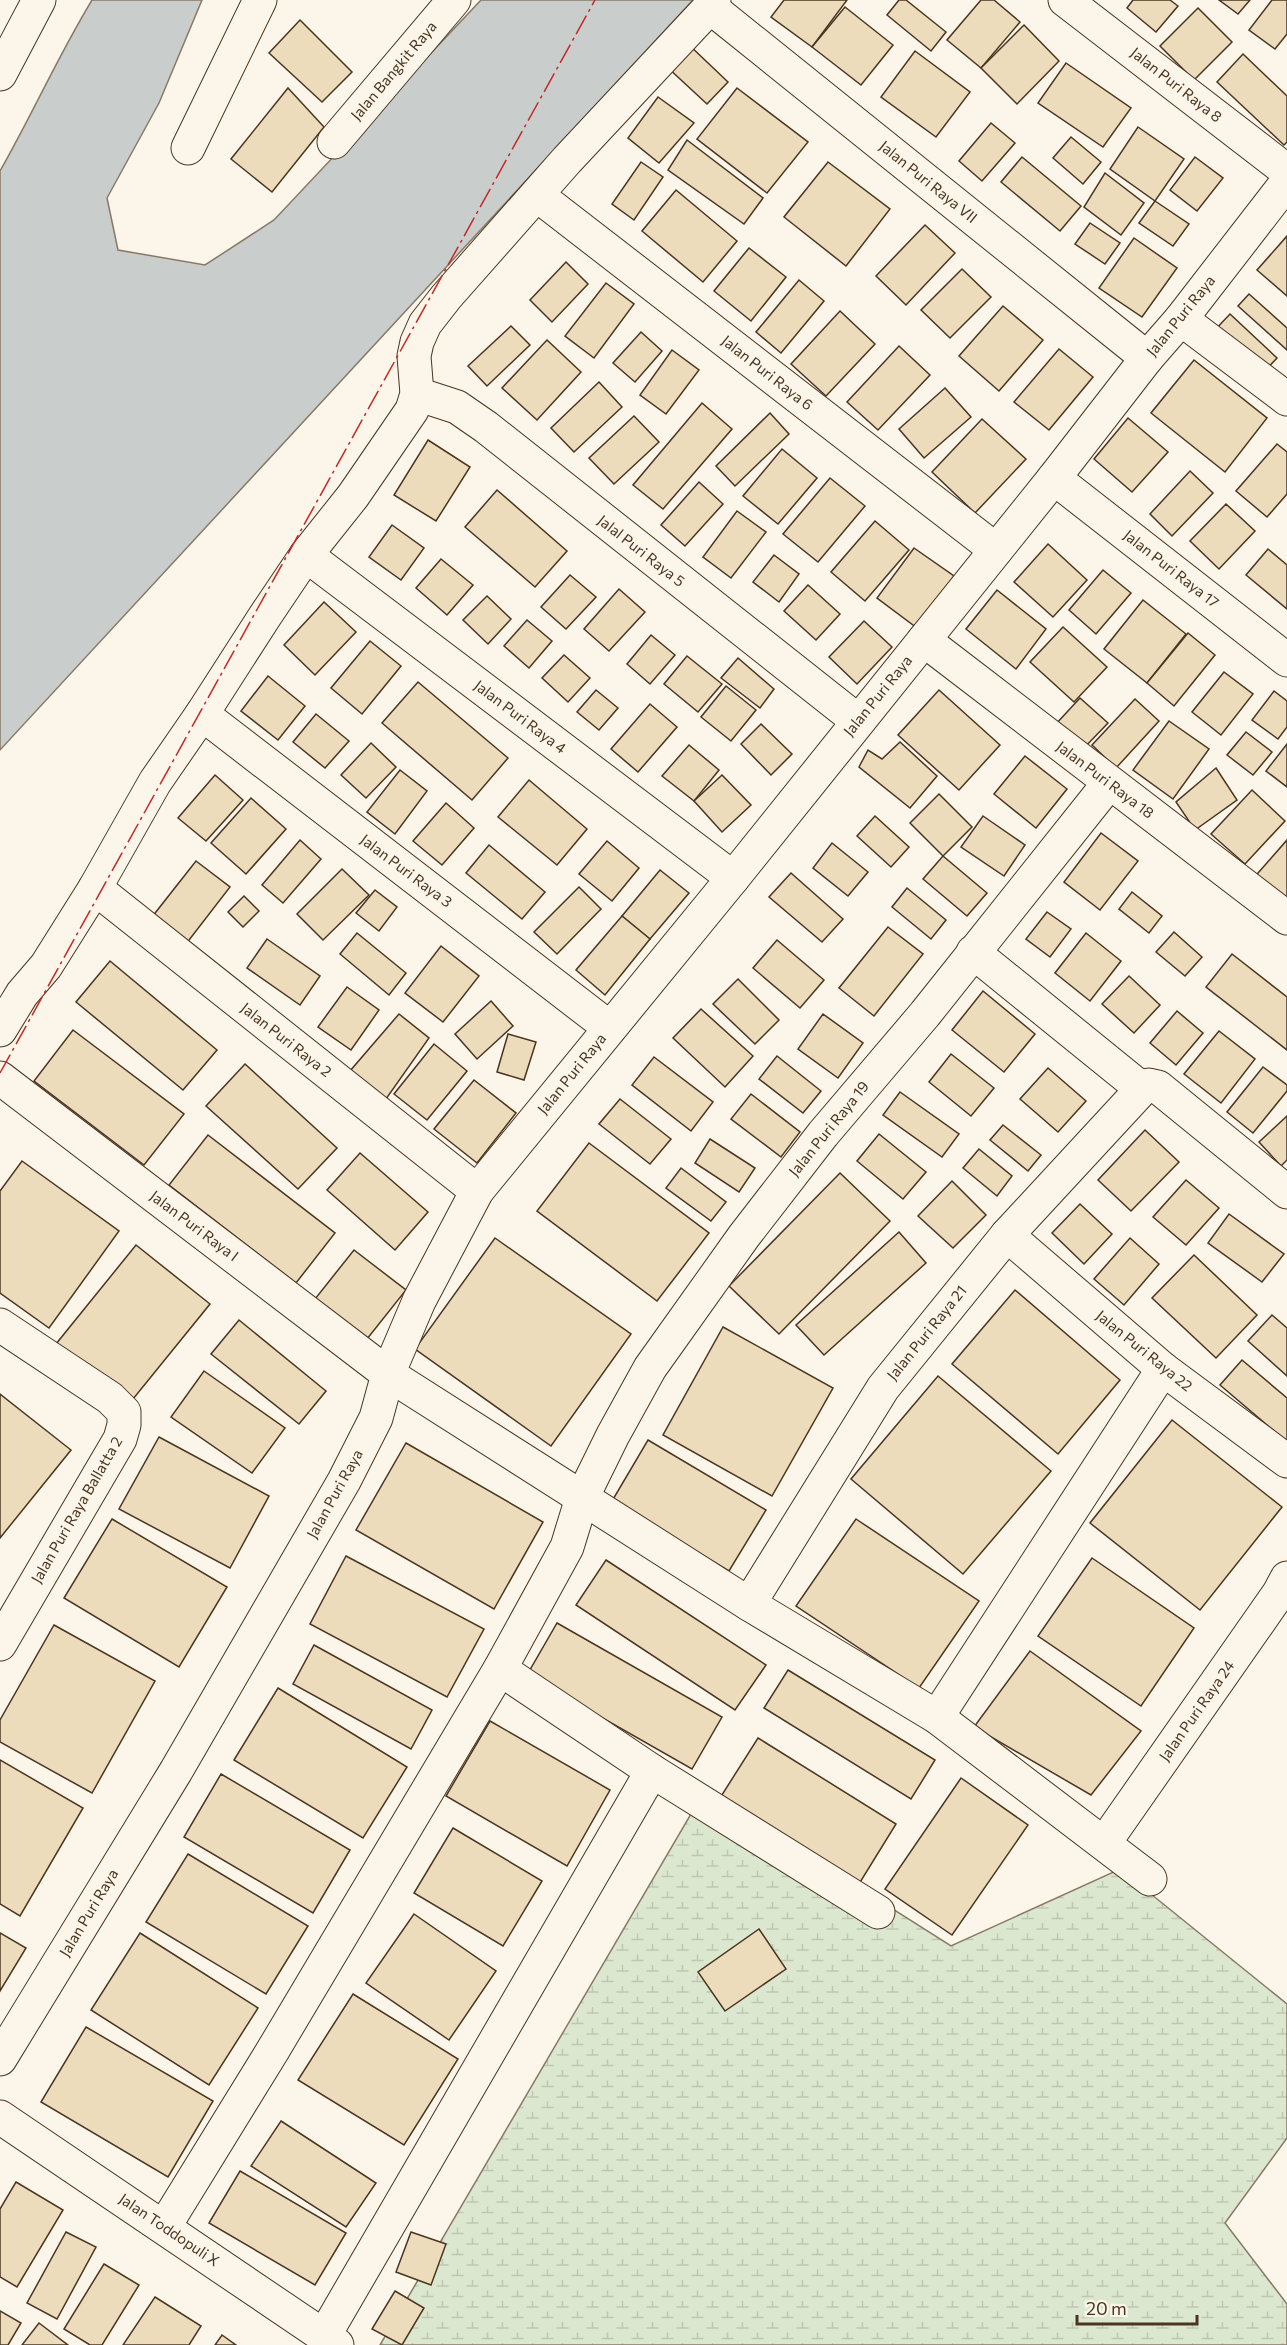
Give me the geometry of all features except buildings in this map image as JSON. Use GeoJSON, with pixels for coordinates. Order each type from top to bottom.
{"type":"FeatureCollection","features":[{"type":"Feature","properties":{"kind":"street"},"geometry":{"type":"LineString","coordinates":[[0,74],[39,0]]}},
{"type":"Feature","properties":{"kind":"street"},"geometry":{"type":"LineString","coordinates":[[188,148],[260,0]]}},
{"type":"Feature","properties":{"kind":"street","name":"Jalan Bangkit Raya"},"geometry":{"type":"LineString","coordinates":[[334,142],[454,0]]}},
{"type":"Feature","properties":{"kind":"street","name":"Jalan Puri Raya 8"},"geometry":{"type":"LineString","coordinates":[[1065,0],[1287,171]]}},
{"type":"Feature","properties":{"kind":"street"},"geometry":{"type":"LineString","coordinates":[[0,1030],[22,994],[46,966],[95,888],[155,782],[306,555],[353,496],[412,410],[417,394],[414,356],[425,324],[446,297],[537,195],[712,3]]}},
{"type":"Feature","properties":{"kind":"street","name":"Jalan Puri Raya VII"},"geometry":{"type":"LineString","coordinates":[[712,3],[1147,358]]}},
{"type":"Feature","properties":{"kind":"street","name":"Jalan Puri Raya"},"geometry":{"type":"LineString","coordinates":[[0,2059],[176,1771],[344,1481],[376,1418],[388,1374],[419,1301],[477,1191],[733,878],[1054,478],[1147,358],[1181,319],[1287,182]]}},
{"type":"Feature","properties":{"kind":"street","name":"Jalan Puri Raya 6"},"geometry":{"type":"LineString","coordinates":[[537,195],[996,550]]}},
{"type":"Feature","properties":{"kind":"street"},"geometry":{"type":"LineString","coordinates":[[1181,319],[1287,399]]}},
{"type":"Feature","properties":{"kind":"street","name":"Jalal Puri Raya 5"},"geometry":{"type":"LineString","coordinates":[[417,394],[457,407],[486,427],[858,721]]}},
{"type":"Feature","properties":{"kind":"street","name":"Jalan Puri Raya 17"},"geometry":{"type":"LineString","coordinates":[[1054,478],[1287,660]]}},
{"type":"Feature","properties":{"kind":"street","name":"Jalan Puri Raya 4"},"geometry":{"type":"LineString","coordinates":[[306,555],[733,878]]}},
{"type":"Feature","properties":{"kind":"street","name":"Jalan Puri Raya 18"},"geometry":{"type":"LineString","coordinates":[[924,640],[1287,918]]}},
{"type":"Feature","properties":{"kind":"street","name":"Jalan Puri Raya 3"},"geometry":{"type":"LineString","coordinates":[[202,714],[609,1028]]}},
{"type":"Feature","properties":{"kind":"street","name":"Jalan Puri Raya 19"},"geometry":{"type":"LineString","coordinates":[[164,2227],[273,2050],[500,1669],[567,1547],[582,1498],[632,1398],[650,1368],[677,1328],[823,1134],[925,1014],[1109,783]]}},
{"type":"Feature","properties":{"kind":"street","name":"Jalan Puri Raya 2"},"geometry":{"type":"LineString","coordinates":[[95,888],[477,1191]]}},
{"type":"Feature","properties":{"kind":"street"},"geometry":{"type":"LineString","coordinates":[[973,952],[1142,1089],[1149,1085],[1158,1087],[1287,1192]]}},
{"type":"Feature","properties":{"kind":"street","name":"Jalan Puri Raya I"},"geometry":{"type":"LineString","coordinates":[[0,1078],[388,1374],[749,1604],[937,1718],[1105,1842],[1150,1879]]}},
{"type":"Feature","properties":{"kind":"street","name":"Jalan Puri Raya 21"},"geometry":{"type":"LineString","coordinates":[[749,1604],[883,1388],[1007,1235],[1142,1089]]}},
{"type":"Feature","properties":{"kind":"street","name":"Jalan Puri Raya 22"},"geometry":{"type":"LineString","coordinates":[[1007,1235],[1163,1369],[1287,1461]]}},
{"type":"Feature","properties":{"kind":"street","name":"Jalan Puri Raya Ballatta 2"},"geometry":{"type":"LineString","coordinates":[[0,1325],[110,1398],[124,1412],[124,1425],[120,1439],[0,1644]]}},
{"type":"Feature","properties":{"kind":"street"},"geometry":{"type":"LineString","coordinates":[[937,1718],[1163,1369]]}},
{"type":"Feature","properties":{"kind":"street","name":"Jalan Puri Raya 24"},"geometry":{"type":"LineString","coordinates":[[1105,1842],[1284,1590]]}},
{"type":"Feature","properties":{"kind":"street"},"geometry":{"type":"LineString","coordinates":[[500,1669],[652,1771],[878,1912]]}},
{"type":"Feature","properties":{"kind":"street"},"geometry":{"type":"LineString","coordinates":[[330,2340],[652,1771]]}},
{"type":"Feature","properties":{"kind":"street","name":"Jalan Toddopuli X"},"geometry":{"type":"LineString","coordinates":[[0,2117],[330,2340]]}},
{"type":"Feature","properties":{"kind":"green space"},"geometry":{"type":"Polygon","coordinates":[[[705,1790],[951,1946],[1120,1869],[1287,2004],[1287,2138],[1225,2223],[1287,2304],[1287,2345],[380,2345],[705,1790]]]}},
{"type":"Feature","properties":{"kind":"shaded area"},"geometry":{"type":"Polygon","coordinates":[[[92,0],[202,0],[159,103],[107,198],[118,250],[205,265],[274,220],[481,0],[693,0],[0,750],[0,171],[92,0]]]}},
{"type":"Feature","properties":{"kind":"power"},"geometry":{"type":"LineString","coordinates":[[0,1073],[595,0]]}}]}
